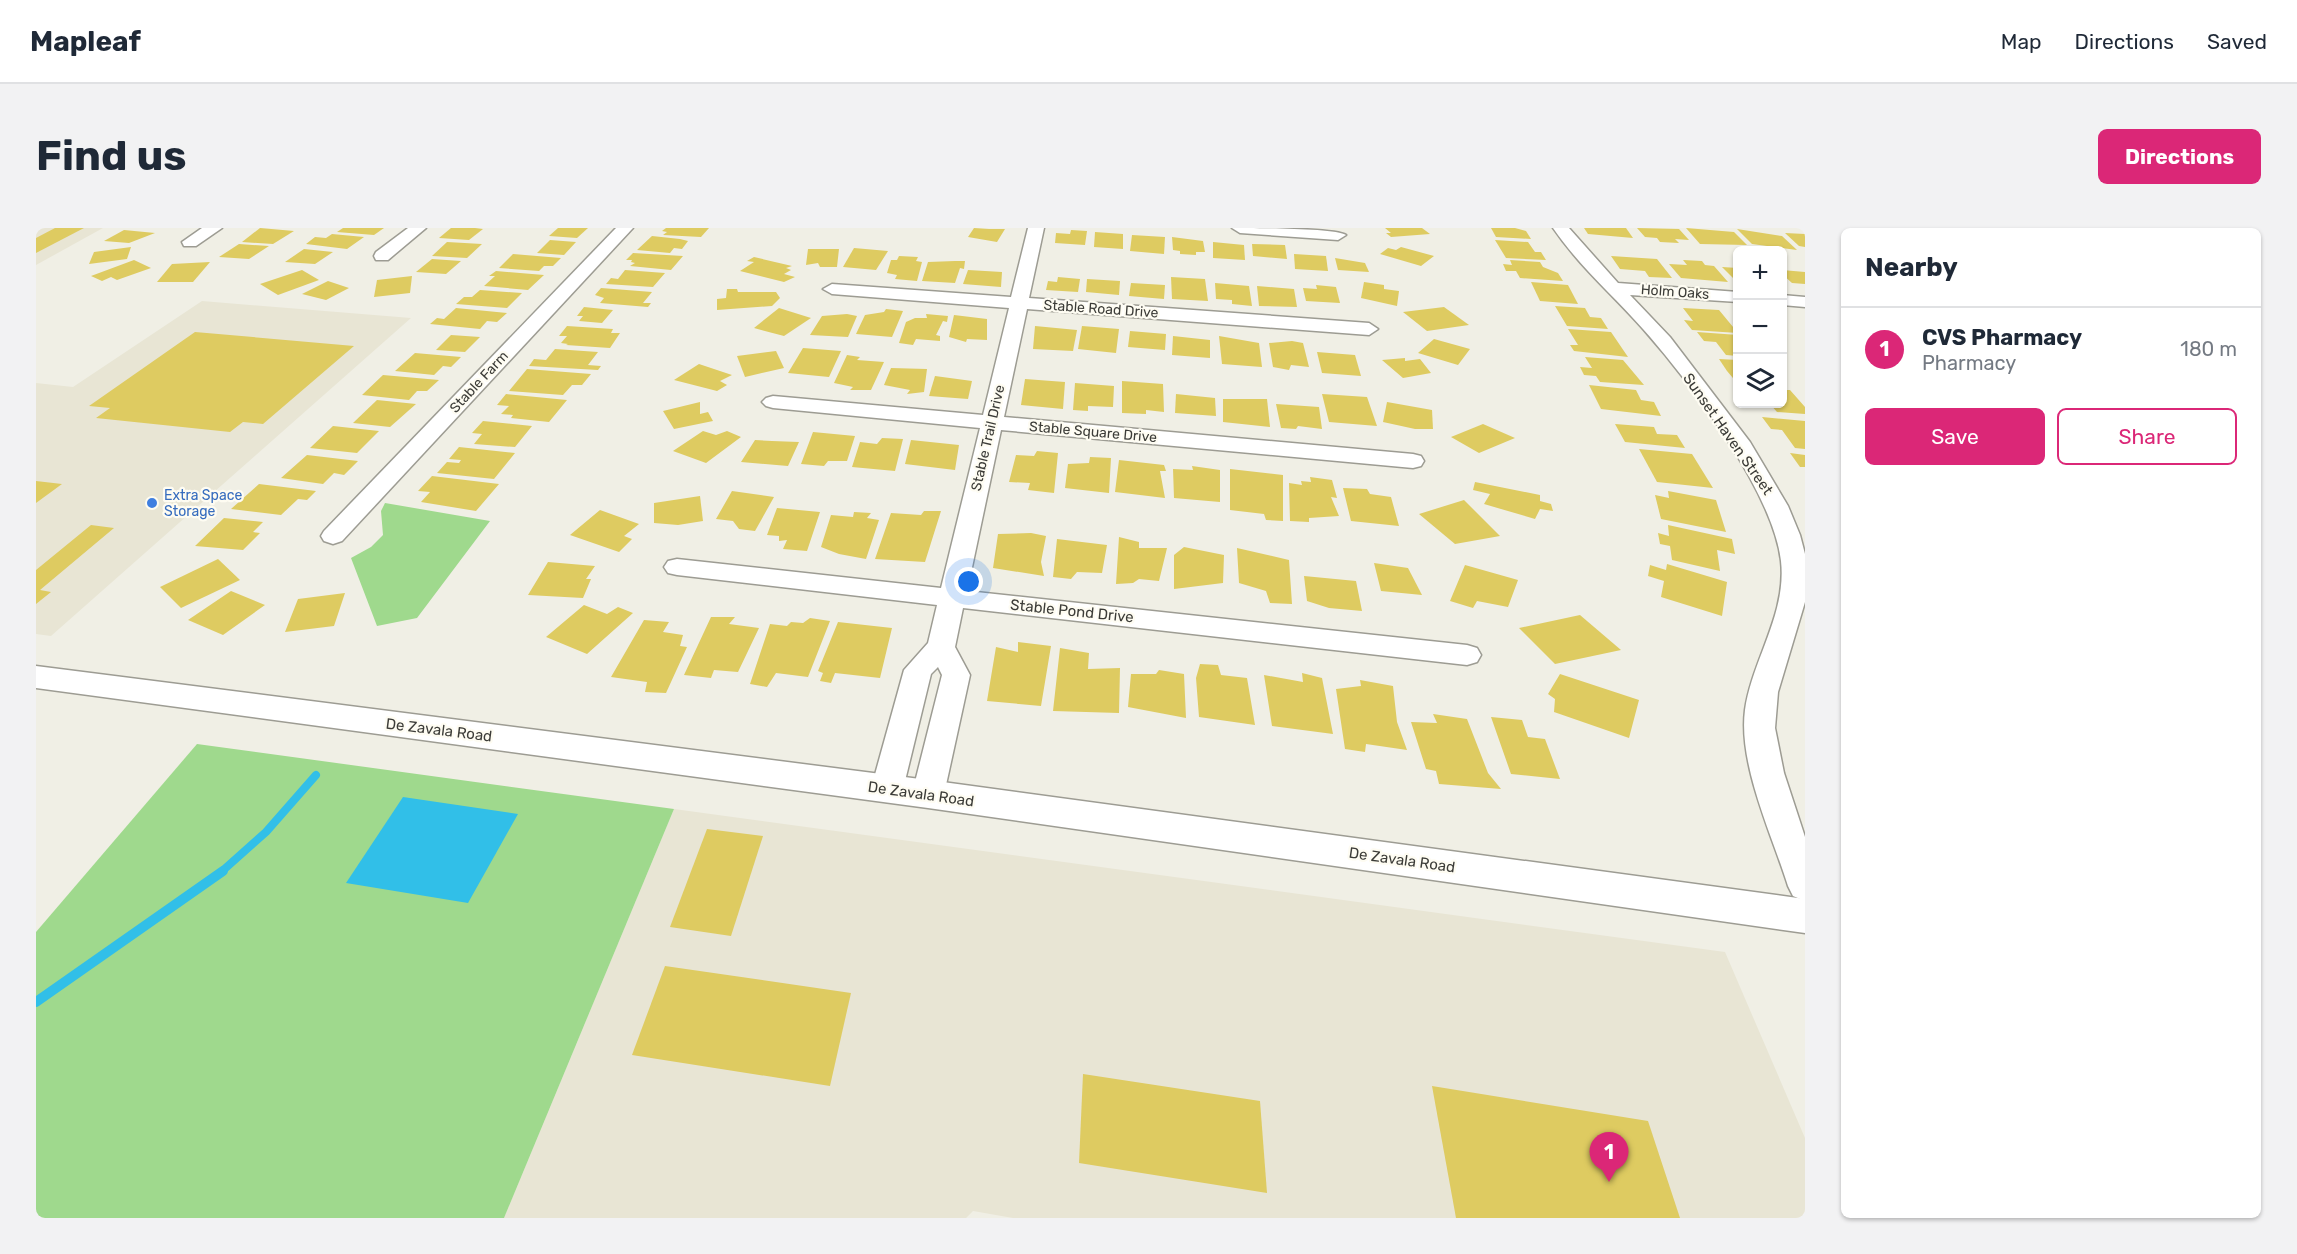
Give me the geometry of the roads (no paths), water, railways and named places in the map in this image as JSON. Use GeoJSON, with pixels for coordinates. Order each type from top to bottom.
{"type":"FeatureCollection","features":[{"type":"Feature","properties":{"kind":"main road","name":"De Zavala Road"},"geometry":{"type":"LineString","coordinates":[[36,677],[928,794],[1805,916]]}},
{"type":"Feature","properties":{"kind":"street"},"geometry":{"type":"LineString","coordinates":[[189,243],[213,228]]}},
{"type":"Feature","properties":{"kind":"street"},"geometry":{"type":"LineString","coordinates":[[382,256],[418,228]]}},
{"type":"Feature","properties":{"kind":"street","name":"Stable Farm"},"geometry":{"type":"LineString","coordinates":[[333,536],[625,228]]}},
{"type":"Feature","properties":{"kind":"street","name":"Stable Trail Drive"},"geometry":{"type":"LineString","coordinates":[[941,647],[1036,228]]}},
{"type":"Feature","properties":{"kind":"street"},"geometry":{"type":"LineString","coordinates":[[1240,228],[1338,235]]}},
{"type":"Feature","properties":{"kind":"street","name":"Sunset Haven Street"},"geometry":{"type":"LineString","coordinates":[[1561,228],[1594,271],[1663,341],[1774,498],[1786,529],[1794,561],[1794,593],[1788,625],[1767,672],[1759,714],[1771,780],[1805,886]]}},
{"type":"Feature","properties":{"kind":"street","name":"Holm Oaks"},"geometry":{"type":"LineString","coordinates":[[1612,288],[1733,297]]}},
{"type":"Feature","properties":{"kind":"street","name":"Stable Road Drive"},"geometry":{"type":"LineString","coordinates":[[832,289],[1369,329]]}},
{"type":"Feature","properties":{"kind":"street"},"geometry":{"type":"LineString","coordinates":[[1787,300],[1805,302]]}},
{"type":"Feature","properties":{"kind":"street","name":"Stable Square Drive"},"geometry":{"type":"LineString","coordinates":[[773,402],[1413,461]]}},
{"type":"Feature","properties":{"kind":"street","name":"Stable Pond Drive"},"geometry":{"type":"LineString","coordinates":[[677,567],[1467,655]]}},
{"type":"Feature","properties":{"kind":"street"},"geometry":{"type":"LineString","coordinates":[[887,789],[918,670],[941,647],[956,675],[928,794]]}},
{"type":"Feature","properties":{"kind":"water"},"geometry":{"type":"Polygon","coordinates":[[[403,797],[518,814],[468,903],[346,883],[403,797]]]}},
{"type":"Feature","properties":{"kind":"waterway"},"geometry":{"type":"LineString","coordinates":[[220,873],[266,832],[316,775]]}},
{"type":"Feature","properties":{"kind":"waterway"},"geometry":{"type":"LineString","coordinates":[[36,1002],[223,871]]}},
{"type":"Feature","properties":{"kind":"place","name":"Extra Space Storage"},"geometry":{"type":"Point","coordinates":[152,503]}},
{"type":"Feature","properties":{"kind":"place","name":"CVS Pharmacy"},"geometry":{"type":"Point","coordinates":[1609,1182]}}]}
